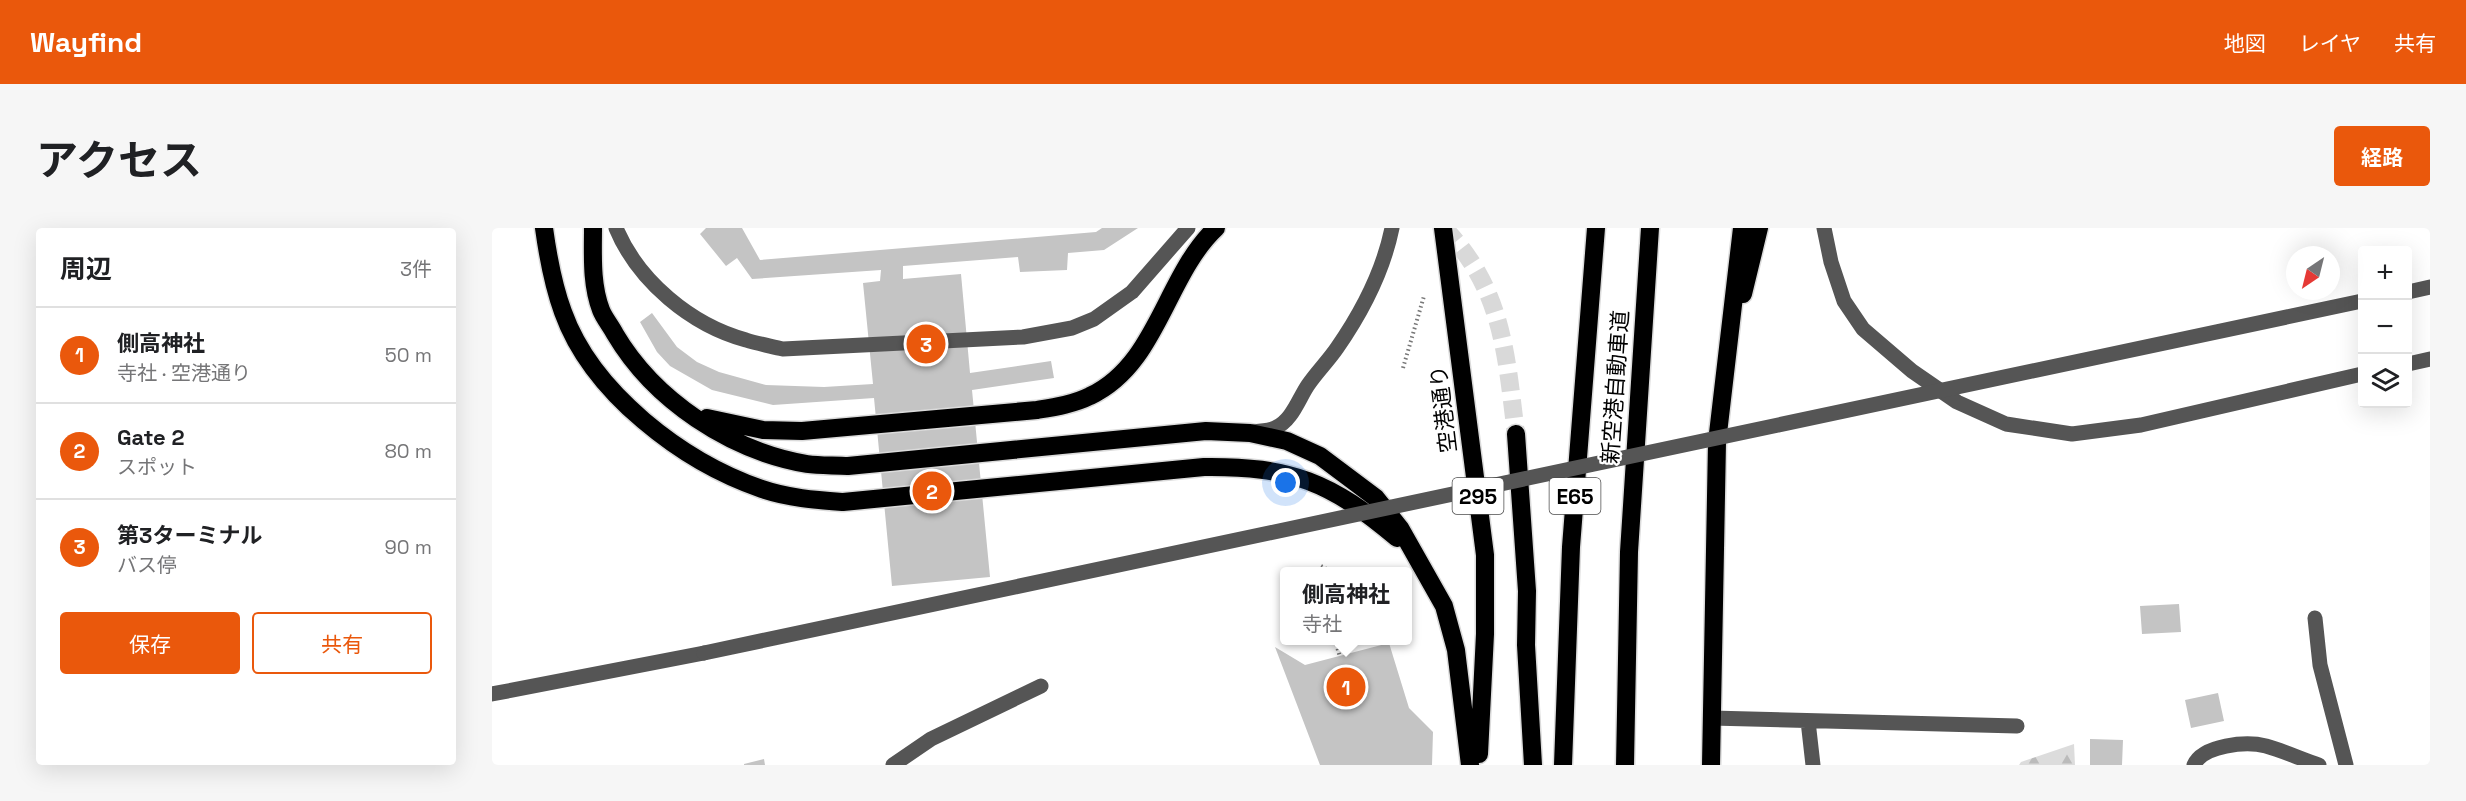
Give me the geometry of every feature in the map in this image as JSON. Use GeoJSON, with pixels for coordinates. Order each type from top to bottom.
{"type":"FeatureCollection","features":[{"type":"Feature","properties":{"kind":"highway"},"geometry":{"type":"LineString","coordinates":[[544,228],[549,268],[563,314],[584,353],[604,381],[628,407],[689,453],[722,472],[763,489],[804,499],[843,502],[1204,467],[1243,466],[1278,471],[1312,481],[1346,498],[1400,540],[1426,572]]}},
{"type":"Feature","properties":{"kind":"highway"},"geometry":{"type":"LineString","coordinates":[[582,228],[601,310],[624,349],[651,381],[684,410],[725,435],[759,451],[807,464],[848,466],[1206,431],[1250,433],[1287,441],[1320,456],[1376,498],[1400,528],[1444,606],[1456,650],[1470,765]]}},
{"type":"Feature","properties":{"kind":"highway"},"geometry":{"type":"LineString","coordinates":[[593,228],[593,270]]}},
{"type":"Feature","properties":{"kind":"highway"},"geometry":{"type":"LineString","coordinates":[[684,410],[711,419],[763,430],[802,431],[1037,410],[1090,396],[1112,382],[1131,363],[1148,339],[1180,274],[1216,228]]}},
{"type":"Feature","properties":{"kind":"highway","name":"空港通り"},"geometry":{"type":"LineString","coordinates":[[1443,228],[1485,555],[1485,634],[1478,765]]}},
{"type":"Feature","properties":{"kind":"highway","name":"E65"},"geometry":{"type":"LineString","coordinates":[[1563,765],[1571,547],[1596,228]]}},
{"type":"Feature","properties":{"kind":"highway","name":"新空港自動車道"},"geometry":{"type":"LineString","coordinates":[[1625,765],[1629,552],[1650,228]]}},
{"type":"Feature","properties":{"kind":"highway"},"geometry":{"type":"LineString","coordinates":[[1711,765],[1717,442],[1742,228]]}},
{"type":"Feature","properties":{"kind":"highway"},"geometry":{"type":"LineString","coordinates":[[1727,357],[1759,228]]}},
{"type":"Feature","properties":{"kind":"highway"},"geometry":{"type":"LineString","coordinates":[[1516,434],[1527,591],[1526,645],[1533,765]]}},
{"type":"Feature","properties":{"kind":"street"},"geometry":{"type":"LineString","coordinates":[[616,228],[624,246],[647,278],[677,304],[710,325],[736,336],[783,349],[1023,337],[1072,328],[1094,319],[1132,292],[1188,228]]}},
{"type":"Feature","properties":{"kind":"street"},"geometry":{"type":"LineString","coordinates":[[1250,433],[1277,428],[1291,414],[1309,384],[1358,317],[1387,253],[1392,228]]}},
{"type":"Feature","properties":{"kind":"street"},"geometry":{"type":"LineString","coordinates":[[1824,228],[1831,262],[1844,301],[1863,329],[1912,371],[1957,402],[2006,424],[2072,434],[2141,425],[2358,375]]}},
{"type":"Feature","properties":{"kind":"street"},"geometry":{"type":"LineString","coordinates":[[2412,291],[2430,287]]}},
{"type":"Feature","properties":{"kind":"street"},"geometry":{"type":"LineString","coordinates":[[492,694],[704,653],[2358,302]]}},
{"type":"Feature","properties":{"kind":"street"},"geometry":{"type":"LineString","coordinates":[[2412,363],[2430,359]]}},
{"type":"Feature","properties":{"kind":"street"},"geometry":{"type":"LineString","coordinates":[[2315,618],[2320,665],[2346,765]]}},
{"type":"Feature","properties":{"kind":"street"},"geometry":{"type":"LineString","coordinates":[[893,765],[931,739],[1041,686]]}},
{"type":"Feature","properties":{"kind":"street"},"geometry":{"type":"LineString","coordinates":[[1711,718],[2016,726]]}},
{"type":"Feature","properties":{"kind":"street"},"geometry":{"type":"LineString","coordinates":[[1808,721],[1813,765]]}},
{"type":"Feature","properties":{"kind":"street"},"geometry":{"type":"LineString","coordinates":[[2194,765],[2196,759],[2208,750],[2264,745],[2319,765]]}},
{"type":"Feature","properties":{"kind":"path"},"geometry":{"type":"LineString","coordinates":[[1403,368],[1424,296]]}},
{"type":"Feature","properties":{"kind":"path"},"geometry":{"type":"LineString","coordinates":[[1336,645],[1340,657]]}},
{"type":"Feature","properties":{"kind":"green space"},"geometry":{"type":"Polygon","coordinates":[[[2074,744],[2075,765],[2019,765],[2021,762],[2074,744]]]}},
{"type":"Feature","properties":{"kind":"building"},"geometry":{"type":"Polygon","coordinates":[[[706,228],[742,228],[760,260],[1096,232],[1102,228],[1138,228],[1104,250],[1068,253],[1067,270],[1020,272],[1018,257],[903,266],[903,279],[961,274],[970,373],[1051,361],[1054,378],[972,390],[990,577],[892,586],[874,398],[773,405],[712,390],[670,366],[657,352],[640,322],[652,313],[677,347],[697,362],[719,372],[766,385],[824,387],[873,384],[863,283],[880,281],[881,270],[752,279],[737,258],[726,266],[700,234],[706,228]]]}},
{"type":"Feature","properties":{"kind":"building"},"geometry":{"type":"Polygon","coordinates":[[[2179,604],[2181,632],[2142,634],[2140,606],[2179,604]]]}},
{"type":"Feature","properties":{"kind":"building"},"geometry":{"type":"Polygon","coordinates":[[[1381,645],[1390,645],[1409,708],[1433,732],[1432,765],[1320,765],[1275,647],[1305,665],[1381,645]]]}},
{"type":"Feature","properties":{"kind":"building"},"geometry":{"type":"Polygon","coordinates":[[[2218,693],[2224,721],[2191,728],[2185,700],[2218,693]]]}},
{"type":"Feature","properties":{"kind":"building"},"geometry":{"type":"Polygon","coordinates":[[[2090,739],[2123,740],[2122,765],[2090,765],[2090,739]]]}},
{"type":"Feature","properties":{"kind":"building"},"geometry":{"type":"Polygon","coordinates":[[[764,759],[765,765],[744,765],[744,764],[764,759]]]}},
{"type":"Feature","properties":{"kind":"tunnel"},"geometry":{"type":"LineString","coordinates":[[1444,228],[1464,251],[1490,299],[1504,350],[1516,434]]}},
{"type":"Feature","properties":{"kind":"place","name":"第3ターミナル"},"geometry":{"type":"Point","coordinates":[926,344]}},
{"type":"Feature","properties":{"kind":"place","name":"Gate 2"},"geometry":{"type":"Point","coordinates":[932,491]}},
{"type":"Feature","properties":{"kind":"place","name":"側高神社"},"geometry":{"type":"Point","coordinates":[1346,687]}}]}
